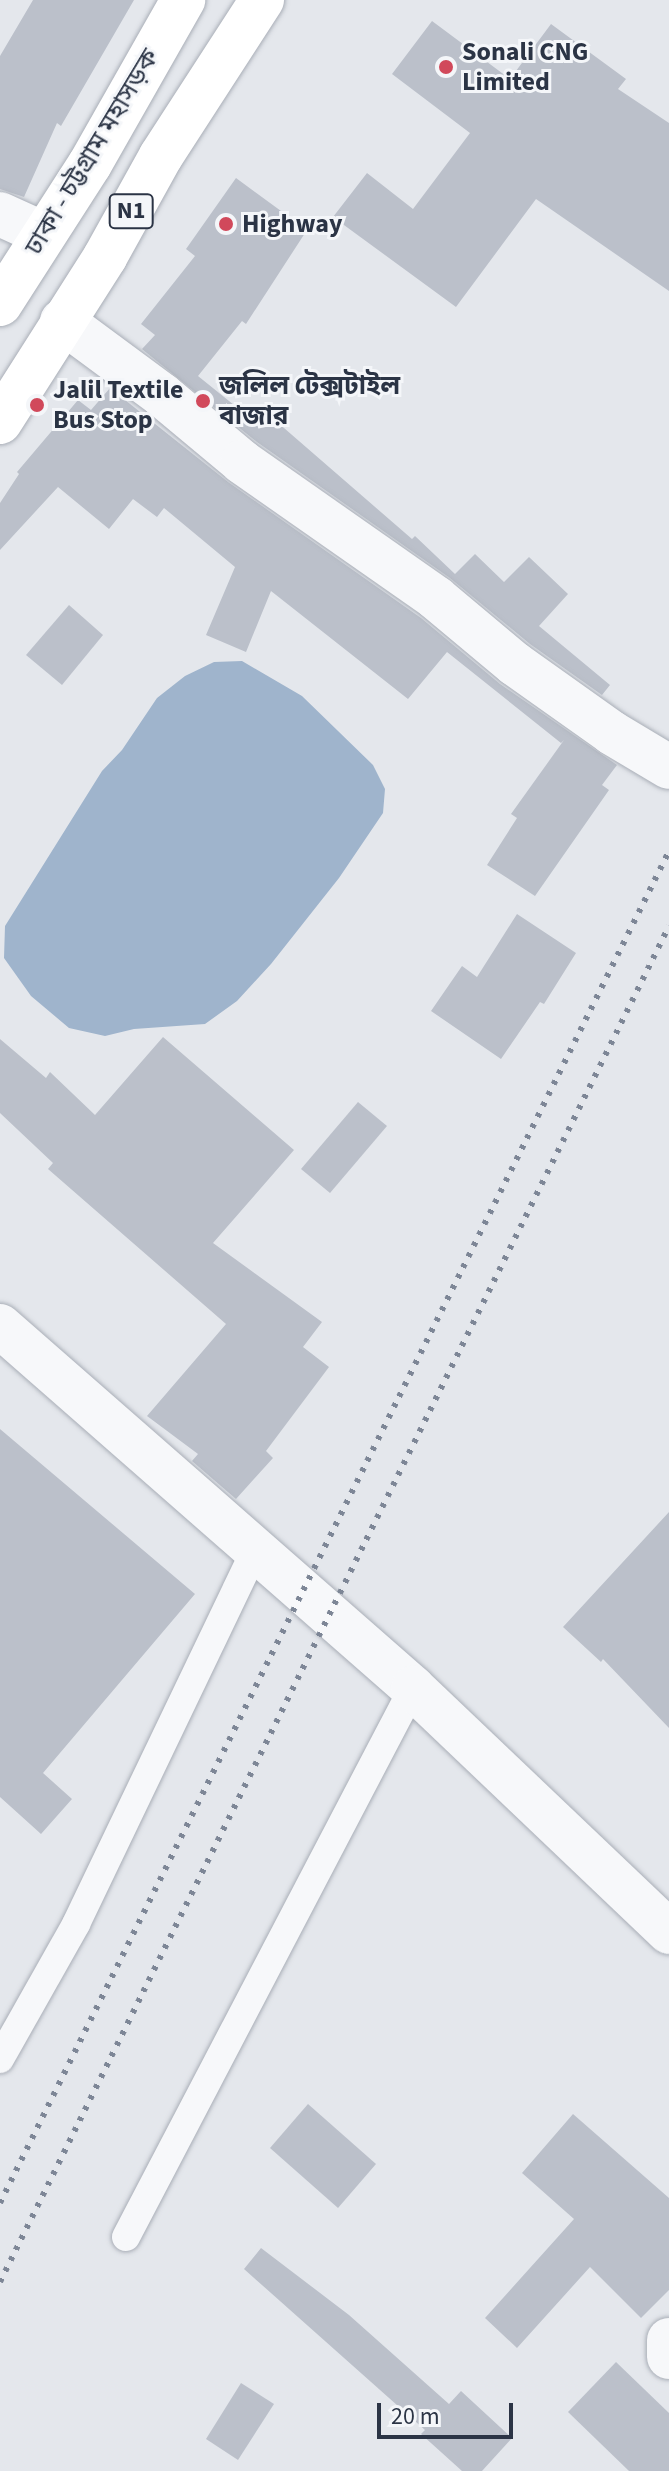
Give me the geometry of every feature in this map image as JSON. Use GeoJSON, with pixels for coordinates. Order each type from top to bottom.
{"type":"FeatureCollection","features":[{"type":"Feature","properties":{"kind":"highway","name":"ঢাকা - চট্টগ্রাম মহাসড়ক"},"geometry":{"type":"LineString","coordinates":[[0,304],[90,164],[183,0]]}},
{"type":"Feature","properties":{"kind":"highway","name":"N1"},"geometry":{"type":"LineString","coordinates":[[0,422],[105,257],[161,156],[262,0]]}},
{"type":"Feature","properties":{"kind":"street"},"geometry":{"type":"LineString","coordinates":[[0,214],[44,234]]}},
{"type":"Feature","properties":{"kind":"street"},"geometry":{"type":"LineString","coordinates":[[62,321],[162,395],[242,462],[436,598],[515,664],[612,733],[669,767]]}},
{"type":"Feature","properties":{"kind":"street"},"geometry":{"type":"LineString","coordinates":[[0,1326],[413,1688],[669,1932]]}},
{"type":"Feature","properties":{"kind":"street"},"geometry":{"type":"LineString","coordinates":[[669,2340],[669,2357]]}},
{"type":"Feature","properties":{"kind":"lane"},"geometry":{"type":"LineString","coordinates":[[0,2059],[76,1924],[255,1550]]}},
{"type":"Feature","properties":{"kind":"lane"},"geometry":{"type":"LineString","coordinates":[[126,2237],[413,1688]]}},
{"type":"Feature","properties":{"kind":"water"},"geometry":{"type":"Polygon","coordinates":[[[242,661],[302,696],[373,765],[385,789],[383,813],[339,878],[271,964],[237,1001],[205,1024],[134,1029],[105,1036],[69,1028],[31,996],[4,958],[5,926],[102,771],[122,750],[157,698],[185,676],[214,662],[242,661]]]}},
{"type":"Feature","properties":{"kind":"building"},"geometry":{"type":"Polygon","coordinates":[[[33,0],[134,0],[61,126],[57,123],[24,197],[0,189],[0,56],[33,0]]]}},
{"type":"Feature","properties":{"kind":"building"},"geometry":{"type":"Polygon","coordinates":[[[432,21],[510,79],[551,24],[626,79],[618,89],[669,123],[669,291],[536,199],[456,307],[333,217],[367,173],[413,209],[470,133],[392,74],[432,21]]]}},
{"type":"Feature","properties":{"kind":"building"},"geometry":{"type":"Polygon","coordinates":[[[236,178],[307,230],[246,324],[242,321],[198,376],[260,426],[269,415],[412,539],[415,536],[455,574],[475,554],[504,582],[529,557],[568,594],[539,626],[610,685],[602,695],[530,644],[450,578],[257,442],[142,349],[155,335],[141,324],[195,256],[186,249],[236,178]]]}},
{"type":"Feature","properties":{"kind":"building"},"geometry":{"type":"Polygon","coordinates":[[[110,388],[228,482],[421,618],[500,684],[617,765],[602,785],[609,790],[535,896],[487,865],[517,818],[511,814],[564,740],[561,743],[447,652],[408,699],[271,591],[246,652],[206,635],[235,567],[164,508],[157,517],[133,499],[109,529],[58,487],[0,550],[0,503],[19,474],[17,472],[78,400],[91,410],[110,388]]]}},
{"type":"Feature","properties":{"kind":"building"},"geometry":{"type":"Polygon","coordinates":[[[69,605],[103,635],[62,685],[26,655],[69,605]]]}},
{"type":"Feature","properties":{"kind":"building"},"geometry":{"type":"Polygon","coordinates":[[[517,914],[576,953],[544,1004],[540,1002],[501,1059],[431,1011],[462,966],[477,977],[517,914]]]}},
{"type":"Feature","properties":{"kind":"building"},"geometry":{"type":"Polygon","coordinates":[[[163,1037],[294,1150],[213,1243],[322,1322],[303,1347],[329,1367],[266,1451],[273,1458],[236,1499],[192,1461],[198,1454],[147,1416],[226,1324],[48,1169],[53,1163],[0,1113],[0,1039],[46,1078],[50,1072],[95,1115],[163,1037]]]}},
{"type":"Feature","properties":{"kind":"building"},"geometry":{"type":"Polygon","coordinates":[[[358,1102],[387,1126],[330,1193],[301,1169],[358,1102]]]}},
{"type":"Feature","properties":{"kind":"building"},"geometry":{"type":"Polygon","coordinates":[[[0,1429],[195,1594],[43,1773],[72,1799],[41,1834],[0,1797],[0,1429]]]}},
{"type":"Feature","properties":{"kind":"building"},"geometry":{"type":"Polygon","coordinates":[[[669,1512],[669,1728],[603,1659],[601,1662],[563,1627],[669,1512]]]}},
{"type":"Feature","properties":{"kind":"building"},"geometry":{"type":"Polygon","coordinates":[[[308,2104],[376,2164],[338,2208],[270,2148],[308,2104]]]}},
{"type":"Feature","properties":{"kind":"building"},"geometry":{"type":"Polygon","coordinates":[[[573,2114],[669,2198],[669,2290],[641,2318],[590,2267],[517,2348],[485,2318],[574,2219],[522,2173],[573,2114]]]}},
{"type":"Feature","properties":{"kind":"building"},"geometry":{"type":"Polygon","coordinates":[[[261,2248],[349,2315],[449,2404],[461,2391],[512,2438],[482,2471],[462,2471],[421,2434],[425,2430],[244,2269],[261,2248]]]}},
{"type":"Feature","properties":{"kind":"building"},"geometry":{"type":"Polygon","coordinates":[[[616,2362],[669,2413],[669,2471],[629,2471],[568,2412],[616,2362]]]}},
{"type":"Feature","properties":{"kind":"building"},"geometry":{"type":"Polygon","coordinates":[[[241,2383],[274,2404],[238,2460],[206,2439],[241,2383]]]}},
{"type":"Feature","properties":{"kind":"railway"},"geometry":{"type":"LineString","coordinates":[[0,2203],[669,851]]}},
{"type":"Feature","properties":{"kind":"railway"},"geometry":{"type":"LineString","coordinates":[[0,2282],[669,926]]}},
{"type":"Feature","properties":{"kind":"place","name":"Sonali CNG Limited"},"geometry":{"type":"Point","coordinates":[446,67]}},
{"type":"Feature","properties":{"kind":"place","name":"Highway"},"geometry":{"type":"Point","coordinates":[226,224]}},
{"type":"Feature","properties":{"kind":"place","name":"জলিল টেক্সটাইল বাজার"},"geometry":{"type":"Point","coordinates":[203,401]}},
{"type":"Feature","properties":{"kind":"place","name":"Jalil Textile Bus Stop"},"geometry":{"type":"Point","coordinates":[37,405]}}]}
